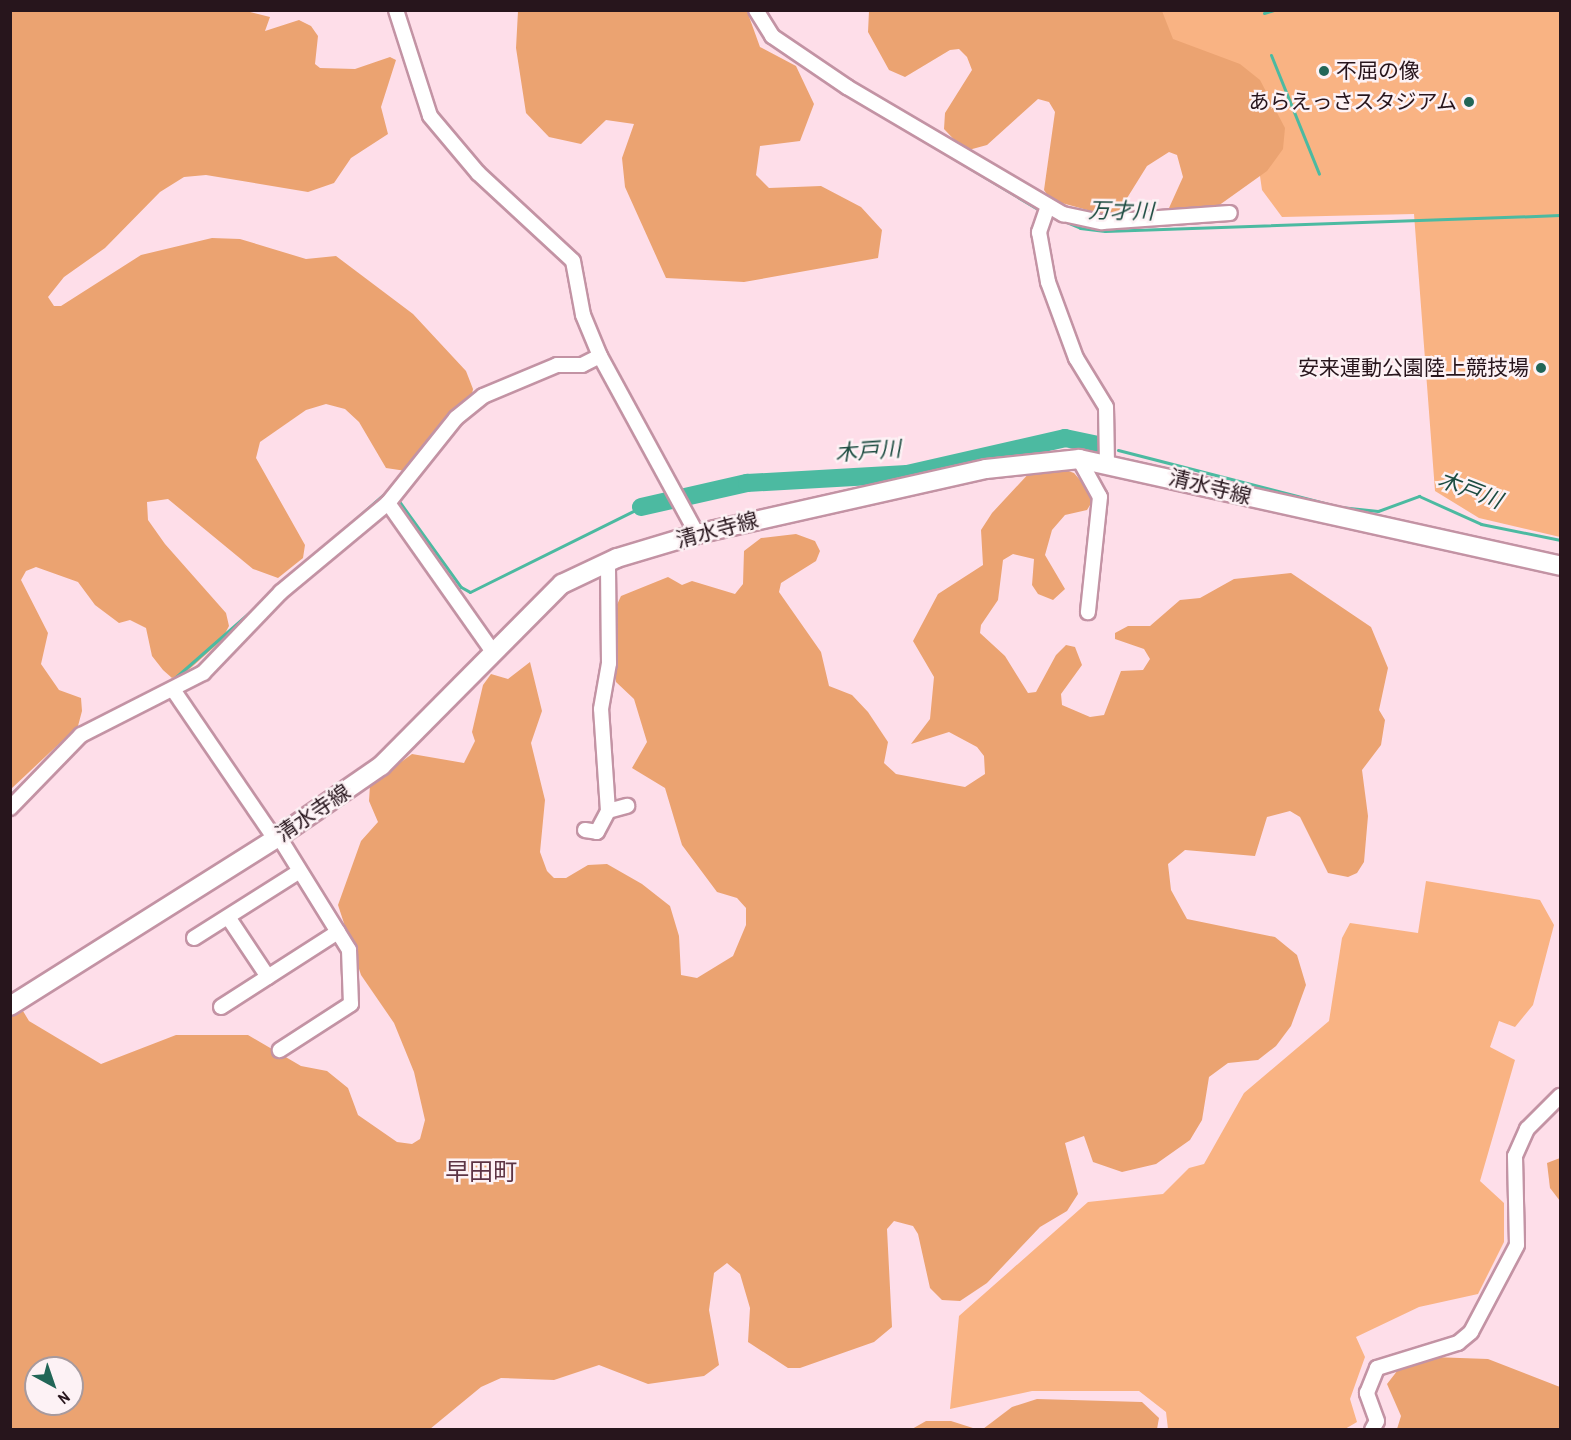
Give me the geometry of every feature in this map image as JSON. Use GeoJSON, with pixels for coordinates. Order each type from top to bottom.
{"type":"FeatureCollection","features":[{"type":"Feature","properties":{"kind":"main road","name":"清水寺線"},"geometry":{"type":"LineString","coordinates":[[10,1006],[277,838],[381,766],[562,584],[608,562],[697,534],[986,469],[1079,459],[1107,463],[1560,566]]}},
{"type":"Feature","properties":{"kind":"street"},"geometry":{"type":"LineString","coordinates":[[396,10],[430,116],[478,173],[573,261],[582,288],[583,315],[600,356],[697,534]]}},
{"type":"Feature","properties":{"kind":"street"},"geometry":{"type":"LineString","coordinates":[[756,10],[772,36],[847,87],[1048,206],[1095,222],[1230,213]]}},
{"type":"Feature","properties":{"kind":"street"},"geometry":{"type":"LineString","coordinates":[[1048,206],[1039,232],[1048,282],[1076,358],[1106,407],[1107,463]]}},
{"type":"Feature","properties":{"kind":"street"},"geometry":{"type":"LineString","coordinates":[[10,808],[81,735],[174,691],[203,673],[281,592],[388,503],[456,418],[483,396],[557,365],[582,365],[600,356]]}},
{"type":"Feature","properties":{"kind":"street"},"geometry":{"type":"LineString","coordinates":[[1079,459],[1100,497],[1088,612]]}},
{"type":"Feature","properties":{"kind":"street"},"geometry":{"type":"LineString","coordinates":[[388,503],[493,652]]}},
{"type":"Feature","properties":{"kind":"street"},"geometry":{"type":"LineString","coordinates":[[596,834],[608,811],[601,709],[609,663],[608,562]]}},
{"type":"Feature","properties":{"kind":"street"},"geometry":{"type":"LineString","coordinates":[[174,691],[300,872],[349,950],[351,1004],[280,1050]]}},
{"type":"Feature","properties":{"kind":"street"},"geometry":{"type":"LineString","coordinates":[[608,811],[627,806]]}},
{"type":"Feature","properties":{"kind":"street"},"geometry":{"type":"LineString","coordinates":[[194,938],[300,872]]}},
{"type":"Feature","properties":{"kind":"street"},"geometry":{"type":"LineString","coordinates":[[228,917],[268,976]]}},
{"type":"Feature","properties":{"kind":"street"},"geometry":{"type":"LineString","coordinates":[[221,1007],[338,932]]}},
{"type":"Feature","properties":{"kind":"street"},"geometry":{"type":"LineString","coordinates":[[1372,1430],[1377,1421],[1367,1393],[1377,1368],[1458,1342],[1471,1332],[1517,1245],[1520,1216],[1515,1156],[1527,1129],[1560,1096]]}},
{"type":"Feature","properties":{"kind":"shaded area"},"geometry":{"type":"Polygon","coordinates":[[[11,11],[246,11],[270,17],[265,31],[299,20],[311,26],[318,36],[315,64],[320,68],[355,69],[390,57],[396,60],[381,107],[388,134],[351,158],[334,183],[308,192],[206,175],[184,177],[160,192],[105,248],[64,277],[48,297],[54,306],[61,306],[141,255],[212,238],[240,239],[306,259],[336,256],[413,314],[466,371],[473,389],[471,401],[406,471],[386,468],[359,422],[345,409],[326,404],[306,410],[260,442],[256,458],[305,545],[303,558],[278,578],[253,569],[168,499],[147,502],[148,520],[165,544],[226,613],[229,626],[221,641],[185,673],[172,678],[152,656],[146,628],[130,620],[119,623],[95,605],[78,582],[36,567],[26,571],[21,580],[48,633],[41,664],[59,690],[81,698],[82,711],[78,726],[11,789],[11,11]]]}},
{"type":"Feature","properties":{"kind":"shaded area"},"geometry":{"type":"Polygon","coordinates":[[[518,11],[747,11],[760,47],[796,66],[814,104],[800,141],[760,146],[756,175],[769,188],[821,186],[861,207],[882,230],[878,258],[744,282],[666,278],[625,187],[622,158],[634,124],[606,120],[581,144],[549,137],[526,113],[516,48],[518,11]]]}},
{"type":"Feature","properties":{"kind":"shaded area"},"geometry":{"type":"Polygon","coordinates":[[[869,11],[1162,11],[1173,39],[1240,64],[1260,80],[1285,128],[1283,149],[1267,171],[1218,206],[1184,212],[1169,208],[1183,177],[1177,155],[1169,152],[1147,166],[1119,211],[1109,216],[1051,200],[1044,190],[1055,112],[1049,102],[1038,99],[987,145],[965,151],[944,129],[945,113],[972,70],[967,57],[959,49],[950,50],[905,77],[889,70],[868,32],[869,11]]]}},
{"type":"Feature","properties":{"kind":"shaded area"},"geometry":{"type":"Polygon","coordinates":[[[1157,11],[1560,11],[1560,537],[1479,518],[1435,491],[1414,214],[1282,217],[1262,190],[1250,106],[1169,41],[1157,11]]]}},
{"type":"Feature","properties":{"kind":"shaded area"},"geometry":{"type":"Polygon","coordinates":[[[1057,467],[1074,473],[1095,497],[1087,510],[1065,515],[1052,530],[1045,555],[1065,589],[1053,600],[1038,594],[1032,585],[1034,559],[1013,554],[1003,560],[998,600],[981,625],[980,633],[1005,656],[1028,693],[1036,692],[1056,655],[1066,645],[1075,647],[1082,665],[1061,694],[1062,705],[1090,717],[1104,715],[1121,671],[1143,670],[1150,659],[1144,649],[1115,639],[1115,633],[1128,626],[1150,626],[1180,600],[1200,598],[1234,579],[1291,573],[1371,627],[1388,668],[1379,710],[1385,720],[1381,745],[1362,770],[1368,816],[1364,862],[1357,873],[1348,877],[1328,873],[1300,817],[1290,811],[1267,817],[1255,856],[1185,850],[1168,864],[1171,890],[1187,919],[1275,937],[1297,955],[1306,985],[1291,1026],[1276,1046],[1258,1060],[1228,1063],[1209,1077],[1202,1120],[1190,1140],[1156,1164],[1122,1172],[1093,1162],[1084,1136],[1065,1143],[1078,1194],[1067,1211],[1040,1227],[987,1283],[960,1301],[942,1300],[930,1288],[918,1234],[913,1226],[894,1221],[887,1229],[892,1327],[874,1342],[800,1368],[788,1368],[748,1342],[750,1308],[740,1274],[727,1263],[714,1273],[709,1310],[719,1365],[704,1376],[648,1384],[599,1365],[554,1380],[501,1378],[481,1387],[430,1429],[11,1430],[11,1013],[23,1011],[29,1021],[101,1064],[176,1035],[248,1035],[301,1066],[327,1071],[348,1088],[358,1115],[397,1142],[412,1144],[420,1139],[425,1120],[414,1072],[394,1023],[361,975],[338,905],[361,841],[378,822],[369,801],[370,785],[412,754],[464,763],[475,741],[472,732],[483,685],[491,674],[508,679],[530,662],[542,711],[531,743],[545,800],[540,852],[547,871],[554,878],[566,878],[588,865],[607,864],[642,884],[670,906],[679,936],[681,975],[697,978],[733,956],[746,925],[746,908],[737,898],[717,892],[682,845],[665,788],[632,768],[647,742],[634,699],[616,682],[615,609],[621,596],[668,577],[682,585],[692,581],[735,594],[743,584],[744,551],[761,538],[796,534],[815,541],[820,551],[816,561],[781,583],[779,592],[821,652],[829,686],[852,695],[868,712],[888,742],[884,763],[896,774],[965,787],[985,774],[984,756],[977,747],[949,732],[911,744],[930,719],[934,677],[913,641],[938,594],[983,565],[981,530],[992,513],[1032,470],[1057,467]]]}},
{"type":"Feature","properties":{"kind":"shaded area"},"geometry":{"type":"Polygon","coordinates":[[[1426,881],[1540,900],[1554,925],[1533,1005],[1515,1027],[1499,1021],[1490,1047],[1515,1060],[1480,1181],[1504,1203],[1504,1242],[1478,1294],[1419,1307],[1356,1337],[1365,1357],[1350,1399],[1357,1422],[1345,1429],[1168,1429],[1166,1412],[1139,1391],[1032,1391],[950,1409],[959,1316],[1088,1202],[1163,1194],[1189,1168],[1204,1164],[1244,1093],[1329,1021],[1342,938],[1350,923],[1418,933],[1426,881]]]}},
{"type":"Feature","properties":{"kind":"shaded area"},"geometry":{"type":"Polygon","coordinates":[[[1560,1158],[1560,1201],[1550,1188],[1547,1163],[1560,1158]]]}},
{"type":"Feature","properties":{"kind":"shaded area"},"geometry":{"type":"Polygon","coordinates":[[[1432,1357],[1488,1359],[1560,1387],[1560,1429],[1397,1429],[1401,1416],[1387,1384],[1401,1366],[1432,1357]]]}},
{"type":"Feature","properties":{"kind":"shaded area"},"geometry":{"type":"Polygon","coordinates":[[[1037,1399],[1142,1402],[1159,1418],[1157,1429],[983,1429],[1012,1407],[1037,1399]]]}},
{"type":"Feature","properties":{"kind":"shaded area"},"geometry":{"type":"Polygon","coordinates":[[[926,1421],[951,1421],[976,1429],[912,1429],[926,1421]]]}},
{"type":"Feature","properties":{"kind":"waterway"},"geometry":{"type":"LineString","coordinates":[[1264,13],[1274,10]]}},
{"type":"Feature","properties":{"kind":"waterway","name":"万才川"},"geometry":{"type":"LineString","coordinates":[[752,15],[766,41],[836,88]]}},
{"type":"Feature","properties":{"kind":"waterway"},"geometry":{"type":"LineString","coordinates":[[1271,55],[1319,174]]}},
{"type":"Feature","properties":{"kind":"waterway","name":"万才川"},"geometry":{"type":"LineString","coordinates":[[844,93],[1041,211]]}},
{"type":"Feature","properties":{"kind":"waterway","name":"万才川"},"geometry":{"type":"LineString","coordinates":[[1050,215],[1080,228],[1105,231],[1560,215]]}},
{"type":"Feature","properties":{"kind":"waterway","name":"木戸川"},"geometry":{"type":"LineString","coordinates":[[641,507],[747,483],[907,474],[1065,438],[1098,445]]}},
{"type":"Feature","properties":{"kind":"waterway","name":"木戸川"},"geometry":{"type":"LineString","coordinates":[[1118,450],[1340,507],[1378,511],[1419,496],[1481,524],[1560,540]]}},
{"type":"Feature","properties":{"kind":"waterway"},"geometry":{"type":"LineString","coordinates":[[304,564],[385,493],[390,495]]}},
{"type":"Feature","properties":{"kind":"waterway"},"geometry":{"type":"LineString","coordinates":[[396,497],[461,587],[470,592],[641,507]]}},
{"type":"Feature","properties":{"kind":"waterway"},"geometry":{"type":"LineString","coordinates":[[169,683],[268,596]]}},
{"type":"Feature","properties":{"kind":"waterway"},"geometry":{"type":"LineString","coordinates":[[79,729],[152,691]]}},
{"type":"Feature","properties":{"kind":"waterway"},"geometry":{"type":"LineString","coordinates":[[10,795],[42,765]]}},
{"type":"Feature","properties":{"kind":"place","name":"不屈の像"},"geometry":{"type":"Point","coordinates":[1324,71]}},
{"type":"Feature","properties":{"kind":"place","name":"あらえっさスタジアム"},"geometry":{"type":"Point","coordinates":[1469,102]}},
{"type":"Feature","properties":{"kind":"place","name":"安来運動公園陸上競技場"},"geometry":{"type":"Point","coordinates":[1541,368]}},
{"type":"Feature","properties":{"kind":"district","name":"早田町"},"geometry":{"type":"Point","coordinates":[481,1172]}}]}
